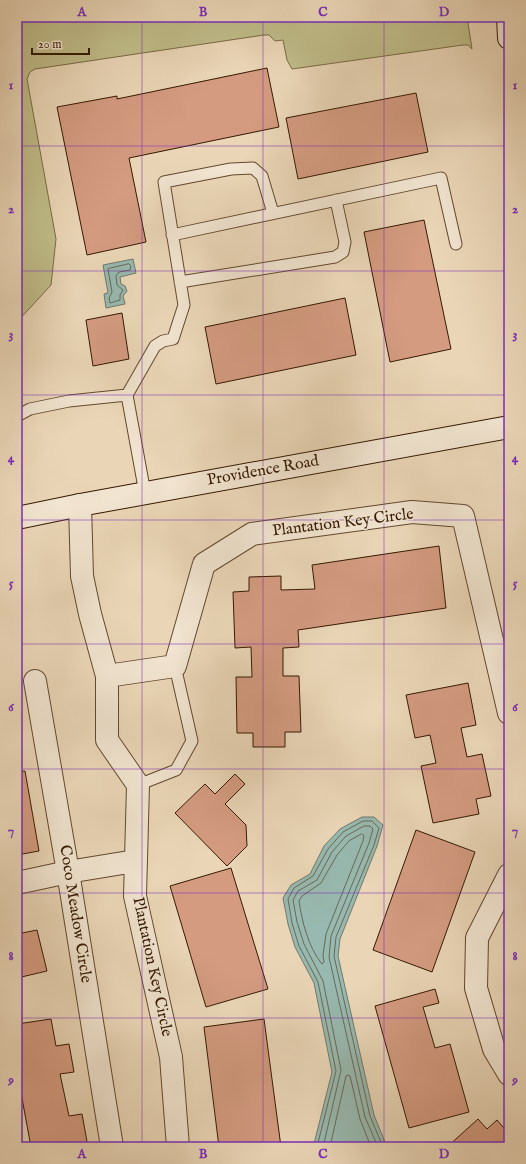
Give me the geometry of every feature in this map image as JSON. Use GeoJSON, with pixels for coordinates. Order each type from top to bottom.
{"type":"FeatureCollection","features":[{"type":"Feature","properties":{"kind":"street"},"geometry":{"type":"LineString","coordinates":[[508,17],[509,38]]}},
{"type":"Feature","properties":{"kind":"street","name":"Providence Road"},"geometry":{"type":"LineString","coordinates":[[17,518],[80,504],[509,427]]}},
{"type":"Feature","properties":{"kind":"street"},"geometry":{"type":"LineString","coordinates":[[80,504],[82,576],[90,614],[107,676],[107,740],[138,785]]}},
{"type":"Feature","properties":{"kind":"street","name":"Plantation Key Circle"},"geometry":{"type":"LineString","coordinates":[[175,666],[204,564],[252,534],[412,512],[463,516],[509,713]]}},
{"type":"Feature","properties":{"kind":"street"},"geometry":{"type":"LineString","coordinates":[[107,676],[175,666]]}},
{"type":"Feature","properties":{"kind":"street","name":"Coco Meadow Circle"},"geometry":{"type":"LineString","coordinates":[[35,681],[68,872],[112,1147]]}},
{"type":"Feature","properties":{"kind":"street","name":"Plantation Key Circle"},"geometry":{"type":"LineString","coordinates":[[138,785],[135,896],[171,1057],[178,1147]]}},
{"type":"Feature","properties":{"kind":"street"},"geometry":{"type":"LineString","coordinates":[[17,883],[68,872],[135,861]]}},
{"type":"Feature","properties":{"kind":"street"},"geometry":{"type":"LineString","coordinates":[[509,876],[477,938],[476,988],[494,1049],[509,1074]]}},
{"type":"Feature","properties":{"kind":"lane"},"geometry":{"type":"LineString","coordinates":[[145,493],[127,395],[155,346],[163,341],[173,339],[184,305],[164,182],[231,168],[253,168],[262,176],[273,213]]}},
{"type":"Feature","properties":{"kind":"lane"},"geometry":{"type":"LineString","coordinates":[[172,235],[441,178],[456,244]]}},
{"type":"Feature","properties":{"kind":"lane"},"geometry":{"type":"LineString","coordinates":[[180,282],[335,257],[343,252],[346,242],[336,200]]}},
{"type":"Feature","properties":{"kind":"lane"},"geometry":{"type":"LineString","coordinates":[[17,416],[30,409],[69,401],[127,395]]}},
{"type":"Feature","properties":{"kind":"lane"},"geometry":{"type":"LineString","coordinates":[[138,785],[176,770],[192,740],[175,666]]}},
{"type":"Feature","properties":{"kind":"shaded area"},"geometry":{"type":"Polygon","coordinates":[[[17,17],[467,17],[472,49],[468,45],[463,45],[292,69],[287,60],[283,40],[275,41],[269,35],[264,35],[35,69],[30,72],[27,79],[56,239],[51,285],[17,322],[17,17]]]}},
{"type":"Feature","properties":{"kind":"water"},"geometry":{"type":"Polygon","coordinates":[[[133,259],[136,273],[120,277],[121,284],[125,286],[127,291],[123,296],[125,304],[106,308],[104,294],[108,293],[103,265],[133,259]]]}},
{"type":"Feature","properties":{"kind":"water"},"geometry":{"type":"Polygon","coordinates":[[[362,817],[374,817],[383,825],[377,846],[340,939],[338,956],[374,1115],[387,1147],[315,1147],[314,1144],[332,1072],[314,983],[295,947],[288,924],[283,898],[291,885],[310,874],[324,846],[340,829],[362,817]]]}},
{"type":"Feature","properties":{"kind":"building"},"geometry":{"type":"Polygon","coordinates":[[[267,68],[279,127],[129,158],[146,242],[87,255],[57,107],[117,96],[117,99],[267,68]]]}},
{"type":"Feature","properties":{"kind":"building"},"geometry":{"type":"Polygon","coordinates":[[[416,93],[428,152],[298,179],[286,118],[416,93]]]}},
{"type":"Feature","properties":{"kind":"building"},"geometry":{"type":"Polygon","coordinates":[[[424,220],[451,349],[390,362],[364,232],[424,220]]]}},
{"type":"Feature","properties":{"kind":"building"},"geometry":{"type":"Polygon","coordinates":[[[345,298],[356,355],[216,384],[205,327],[345,298]]]}},
{"type":"Feature","properties":{"kind":"building"},"geometry":{"type":"Polygon","coordinates":[[[122,313],[129,359],[93,366],[86,320],[122,313]]]}},
{"type":"Feature","properties":{"kind":"building"},"geometry":{"type":"Polygon","coordinates":[[[439,546],[446,608],[298,630],[299,647],[283,648],[283,676],[299,676],[301,732],[285,732],[285,747],[253,747],[253,733],[237,733],[236,677],[252,677],[251,647],[235,648],[233,592],[249,591],[249,577],[281,576],[281,590],[315,589],[312,565],[439,546]]]}},
{"type":"Feature","properties":{"kind":"building"},"geometry":{"type":"Polygon","coordinates":[[[468,683],[476,725],[461,728],[467,757],[482,754],[491,796],[476,799],[479,814],[433,823],[421,766],[436,763],[430,735],[415,738],[406,695],[468,683]]]}},
{"type":"Feature","properties":{"kind":"building"},"geometry":{"type":"Polygon","coordinates":[[[25,771],[39,851],[17,855],[17,772],[25,771]]]}},
{"type":"Feature","properties":{"kind":"building"},"geometry":{"type":"Polygon","coordinates":[[[235,774],[245,784],[225,804],[246,825],[247,846],[227,866],[175,813],[205,784],[215,794],[235,774]]]}},
{"type":"Feature","properties":{"kind":"building"},"geometry":{"type":"Polygon","coordinates":[[[416,830],[475,852],[432,972],[373,950],[416,830]]]}},
{"type":"Feature","properties":{"kind":"building"},"geometry":{"type":"Polygon","coordinates":[[[231,868],[268,989],[206,1007],[170,886],[231,868]]]}},
{"type":"Feature","properties":{"kind":"building"},"geometry":{"type":"Polygon","coordinates":[[[37,930],[47,971],[17,978],[17,934],[37,930]]]}},
{"type":"Feature","properties":{"kind":"building"},"geometry":{"type":"Polygon","coordinates":[[[435,989],[439,1003],[423,1007],[435,1048],[450,1044],[469,1112],[409,1128],[375,1006],[435,989]]]}},
{"type":"Feature","properties":{"kind":"building"},"geometry":{"type":"Polygon","coordinates":[[[51,1019],[56,1046],[69,1044],[74,1072],[60,1074],[69,1116],[82,1114],[88,1147],[31,1147],[19,1082],[17,1082],[17,1024],[51,1019]]]}},
{"type":"Feature","properties":{"kind":"building"},"geometry":{"type":"Polygon","coordinates":[[[264,1019],[281,1147],[219,1147],[204,1027],[264,1019]]]}},
{"type":"Feature","properties":{"kind":"building"},"geometry":{"type":"Polygon","coordinates":[[[478,1119],[487,1129],[497,1120],[509,1134],[509,1147],[447,1147],[478,1119]]]}}]}
